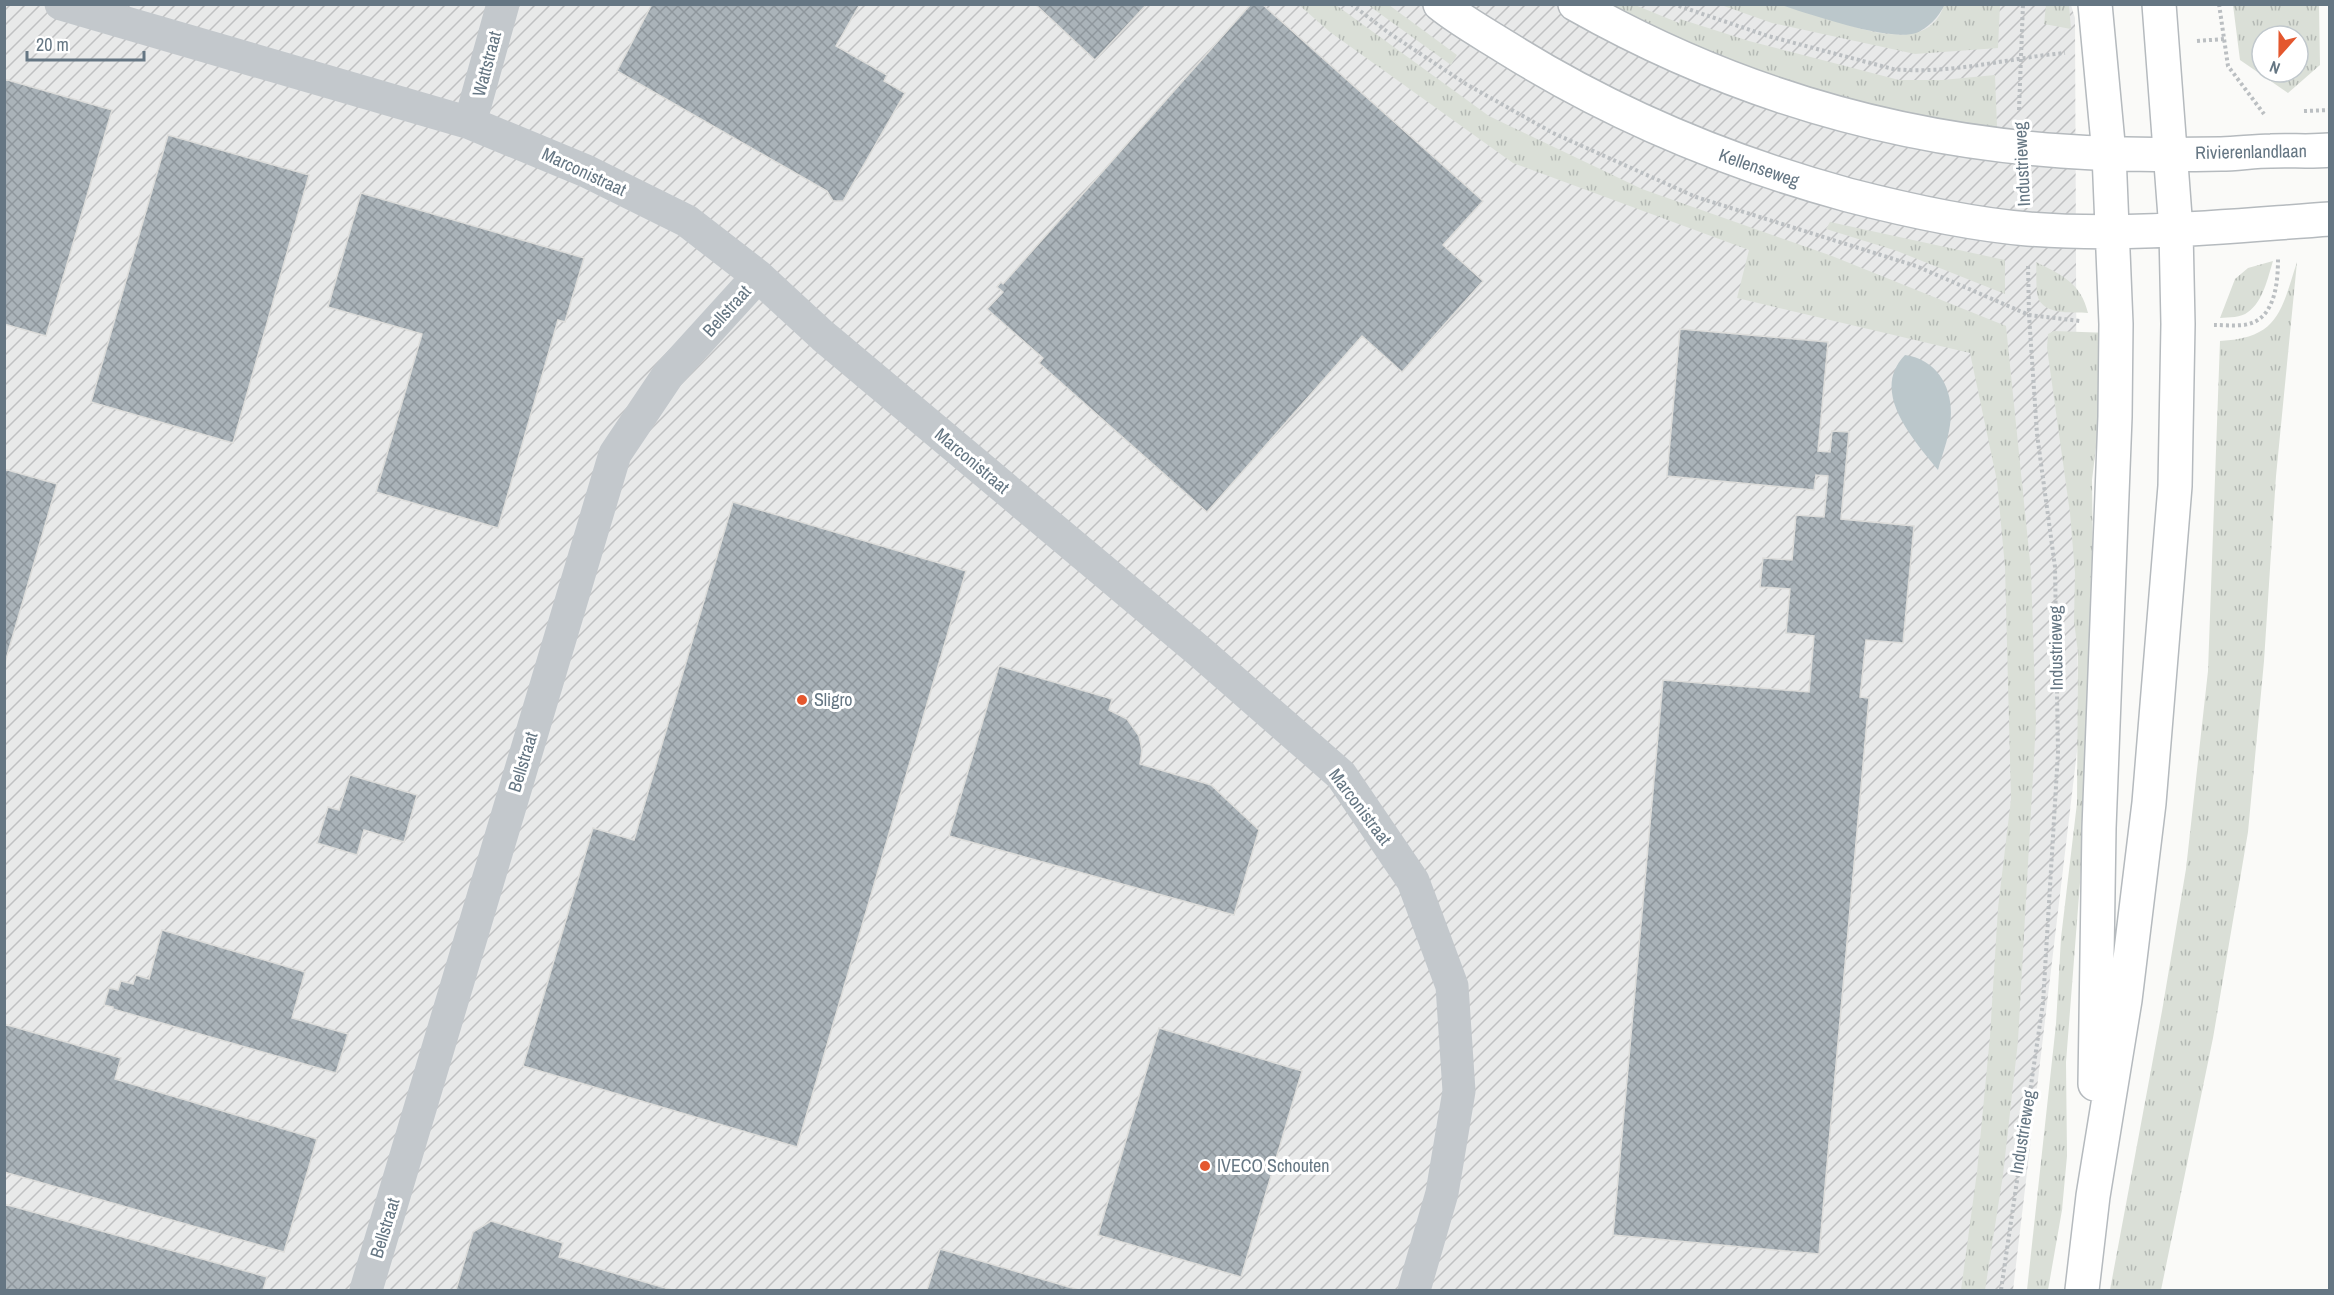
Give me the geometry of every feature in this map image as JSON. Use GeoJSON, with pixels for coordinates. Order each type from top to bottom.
{"type":"FeatureCollection","features":[{"type":"Feature","properties":{"kind":"main road","name":"Kellenseweg"},"geometry":{"type":"LineString","coordinates":[[1440,4],[1536,66],[1639,121],[1732,160],[1791,179],[1888,206],[2026,229],[2176,230]]}},
{"type":"Feature","properties":{"kind":"main road"},"geometry":{"type":"LineString","coordinates":[[1575,4],[1681,58],[1724,76],[1826,111],[1885,126],[2021,148],[2109,154]]}},
{"type":"Feature","properties":{"kind":"main road"},"geometry":{"type":"LineString","coordinates":[[2093,1196],[2099,828],[2115,417],[2116,324],[2109,154],[2095,4]]}},
{"type":"Feature","properties":{"kind":"main road"},"geometry":{"type":"LineString","coordinates":[[2082,1290],[2093,1196],[2126,1000],[2150,791],[2175,486],[2178,324],[2176,230],[2159,4]]}},
{"type":"Feature","properties":{"kind":"main road","name":"Rivierenlandlaan"},"geometry":{"type":"LineString","coordinates":[[2109,154],[2221,154],[2330,150]]}},
{"type":"Feature","properties":{"kind":"main road"},"geometry":{"type":"LineString","coordinates":[[2176,230],[2330,219]]}},
{"type":"Feature","properties":{"kind":"street","name":"Marconistraat"},"geometry":{"type":"LineString","coordinates":[[62,4],[470,123],[586,171],[687,221],[758,276],[823,336],[1198,651],[1341,775],[1413,881],[1452,986],[1459,1091],[1442,1193],[1414,1290]]}},
{"type":"Feature","properties":{"kind":"street","name":"Wattstraat"},"geometry":{"type":"LineString","coordinates":[[470,123],[503,4]]}},
{"type":"Feature","properties":{"kind":"street","name":"Bellstraat"},"geometry":{"type":"LineString","coordinates":[[366,1290],[615,454],[668,375],[758,276]]}},
{"type":"Feature","properties":{"kind":"path"},"geometry":{"type":"LineString","coordinates":[[1673,4],[1768,36],[1893,69],[1946,70],[2020,58]]}},
{"type":"Feature","properties":{"kind":"path","name":"Industrieweg"},"geometry":{"type":"LineString","coordinates":[[2021,148],[2019,107],[2023,4]]}},
{"type":"Feature","properties":{"kind":"path"},"geometry":{"type":"LineString","coordinates":[[2219,4],[2228,66],[2264,113]]}},
{"type":"Feature","properties":{"kind":"path","name":"Industrieweg"},"geometry":{"type":"LineString","coordinates":[[2001,1290],[2043,1003],[2058,753],[2055,567],[2037,434],[2026,229]]}},
{"type":"Feature","properties":{"kind":"shaded area"},"geometry":{"type":"Polygon","coordinates":[[[5,5],[2071,5],[2075,18],[2078,743],[2013,1290],[5,1290],[5,5]]]}},
{"type":"Feature","properties":{"kind":"shaded area"},"geometry":{"type":"Polygon","coordinates":[[[1781,5],[1944,5],[1929,25],[1916,33],[1904,35],[1849,26],[1781,5]]]}},
{"type":"Feature","properties":{"kind":"shaded area"},"geometry":{"type":"Polygon","coordinates":[[[1905,355],[1928,363],[1942,379],[1947,390],[1950,401],[1950,425],[1938,470],[1908,430],[1893,400],[1892,384],[1895,369],[1905,355]]]}},
{"type":"Feature","properties":{"kind":"green space"},"geometry":{"type":"Polygon","coordinates":[[[1299,5],[1336,5],[1489,116],[1642,189],[1832,256],[2006,326],[2031,571],[2036,722],[2018,1041],[2003,1175],[1985,1290],[1961,1290],[1977,1172],[1990,1036],[1998,908],[2011,799],[2005,567],[1997,481],[1970,353],[1737,298],[1749,250],[1513,163],[1330,32],[1299,5]]]}},
{"type":"Feature","properties":{"kind":"green space"},"geometry":{"type":"Polygon","coordinates":[[[1368,5],[1389,5],[1457,55],[1451,65],[1368,5]]]}},
{"type":"Feature","properties":{"kind":"green space"},"geometry":{"type":"Polygon","coordinates":[[[1601,5],[1635,5],[1679,23],[1680,19],[1749,41],[1899,80],[1942,80],[1995,75],[1997,127],[1948,125],[1770,79],[1601,5]]]}},
{"type":"Feature","properties":{"kind":"green space"},"geometry":{"type":"Polygon","coordinates":[[[1721,5],[1781,5],[1870,31],[1894,34],[1916,33],[1933,24],[1944,5],[2000,5],[1998,48],[1915,54],[1772,23],[1721,5]]]}},
{"type":"Feature","properties":{"kind":"green space"},"geometry":{"type":"Polygon","coordinates":[[[2046,5],[2069,5],[2071,29],[2044,24],[2046,5]]]}},
{"type":"Feature","properties":{"kind":"green space"},"geometry":{"type":"Polygon","coordinates":[[[2233,5],[2319,5],[2320,65],[2310,74],[2310,24],[2250,24],[2250,67],[2240,60],[2233,5]]]}},
{"type":"Feature","properties":{"kind":"green space"},"geometry":{"type":"Polygon","coordinates":[[[2275,84],[2298,84],[2288,93],[2275,84]]]}},
{"type":"Feature","properties":{"kind":"green space"},"geometry":{"type":"Polygon","coordinates":[[[1830,222],[2005,260],[2005,294],[1897,251],[1826,229],[1830,222]]]}},
{"type":"Feature","properties":{"kind":"green space"},"geometry":{"type":"Polygon","coordinates":[[[2273,261],[2264,289],[2253,308],[2242,315],[2220,318],[2235,279],[2248,268],[2273,261]]]}},
{"type":"Feature","properties":{"kind":"green space"},"geometry":{"type":"Polygon","coordinates":[[[2036,262],[2069,281],[2081,294],[2088,313],[2061,312],[2043,305],[2037,292],[2036,262]]]}},
{"type":"Feature","properties":{"kind":"green space"},"geometry":{"type":"Polygon","coordinates":[[[2297,262],[2276,476],[2264,661],[2248,832],[2213,1038],[2161,1290],[2110,1290],[2186,869],[2208,671],[2220,341],[2240,339],[2255,334],[2275,319],[2287,295],[2297,262]]]}},
{"type":"Feature","properties":{"kind":"green space"},"geometry":{"type":"Polygon","coordinates":[[[2054,331],[2110,333],[2092,480],[2093,566],[2086,806],[2066,1062],[2067,1156],[2062,1210],[2048,1290],[2027,1290],[2056,1024],[2061,938],[2077,803],[2078,653],[2074,621],[2075,573],[2070,513],[2047,348],[2048,334],[2054,331]]]}},
{"type":"Feature","properties":{"kind":"building"},"geometry":{"type":"Polygon","coordinates":[[[652,4],[860,4],[836,46],[887,75],[884,81],[905,93],[843,201],[833,201],[827,191],[617,71],[652,4]]]}},
{"type":"Feature","properties":{"kind":"building"},"geometry":{"type":"Polygon","coordinates":[[[1035,4],[1147,4],[1095,60],[1035,4]]]}},
{"type":"Feature","properties":{"kind":"building"},"geometry":{"type":"Polygon","coordinates":[[[1251,4],[1262,4],[1483,201],[1443,245],[1483,281],[1402,372],[1362,336],[1207,512],[1039,363],[1043,358],[987,309],[1003,292],[997,287],[1001,282],[1003,284],[1251,4]]]}},
{"type":"Feature","properties":{"kind":"building"},"geometry":{"type":"Polygon","coordinates":[[[4,79],[112,110],[46,336],[4,324],[4,79]]]}},
{"type":"Feature","properties":{"kind":"building"},"geometry":{"type":"Polygon","coordinates":[[[168,135],[309,175],[233,443],[91,402],[168,135]]]}},
{"type":"Feature","properties":{"kind":"building"},"geometry":{"type":"Polygon","coordinates":[[[361,193],[584,258],[565,322],[558,320],[498,528],[376,492],[422,334],[328,307],[361,193]]]}},
{"type":"Feature","properties":{"kind":"building"},"geometry":{"type":"Polygon","coordinates":[[[1680,329],[1828,342],[1818,451],[1830,452],[1832,431],[1849,432],[1841,519],[1914,526],[1903,643],[1866,640],[1860,697],[1869,698],[1819,1254],[1613,1235],[1663,680],[1809,692],[1814,636],[1786,633],[1790,589],[1760,587],[1763,558],[1792,560],[1796,515],[1824,517],[1828,476],[1816,475],[1814,490],[1667,476],[1680,329]]]}},
{"type":"Feature","properties":{"kind":"building"},"geometry":{"type":"Polygon","coordinates":[[[4,469],[57,484],[4,666],[4,469]]]}},
{"type":"Feature","properties":{"kind":"building","name":"Sligro"},"geometry":{"type":"Polygon","coordinates":[[[733,502],[966,571],[797,1147],[523,1066],[593,828],[634,840],[733,502]]]}},
{"type":"Feature","properties":{"kind":"building"},"geometry":{"type":"Polygon","coordinates":[[[999,666],[1112,699],[1109,710],[1127,719],[1139,736],[1142,750],[1140,764],[1211,785],[1259,830],[1234,915],[949,836],[999,666]]]}},
{"type":"Feature","properties":{"kind":"building"},"geometry":{"type":"Polygon","coordinates":[[[350,775],[417,795],[404,842],[364,830],[357,855],[317,843],[328,807],[339,810],[350,775]]]}},
{"type":"Feature","properties":{"kind":"building"},"geometry":{"type":"Polygon","coordinates":[[[162,930],[305,972],[292,1018],[348,1034],[336,1073],[104,1005],[109,988],[118,990],[121,981],[133,984],[136,975],[149,979],[162,930]]]}},
{"type":"Feature","properties":{"kind":"building"},"geometry":{"type":"Polygon","coordinates":[[[4,1024],[121,1058],[115,1079],[317,1139],[284,1252],[4,1172],[4,1024]]]}},
{"type":"Feature","properties":{"kind":"building"},"geometry":{"type":"Polygon","coordinates":[[[1159,1028],[1302,1071],[1241,1277],[1098,1235],[1159,1028]]]}},
{"type":"Feature","properties":{"kind":"building"},"geometry":{"type":"Polygon","coordinates":[[[4,1204],[267,1277],[263,1290],[4,1290],[4,1204]]]}},
{"type":"Feature","properties":{"kind":"building"},"geometry":{"type":"Polygon","coordinates":[[[491,1221],[563,1243],[559,1257],[672,1290],[456,1290],[473,1232],[491,1221]]]}},
{"type":"Feature","properties":{"kind":"building"},"geometry":{"type":"Polygon","coordinates":[[[940,1249],[1079,1290],[927,1290],[940,1249]]]}},
{"type":"Feature","properties":{"kind":"place","name":"Sligro"},"geometry":{"type":"Point","coordinates":[802,700]}},
{"type":"Feature","properties":{"kind":"place","name":"IVECO Schouten"},"geometry":{"type":"Point","coordinates":[1205,1166]}}]}
